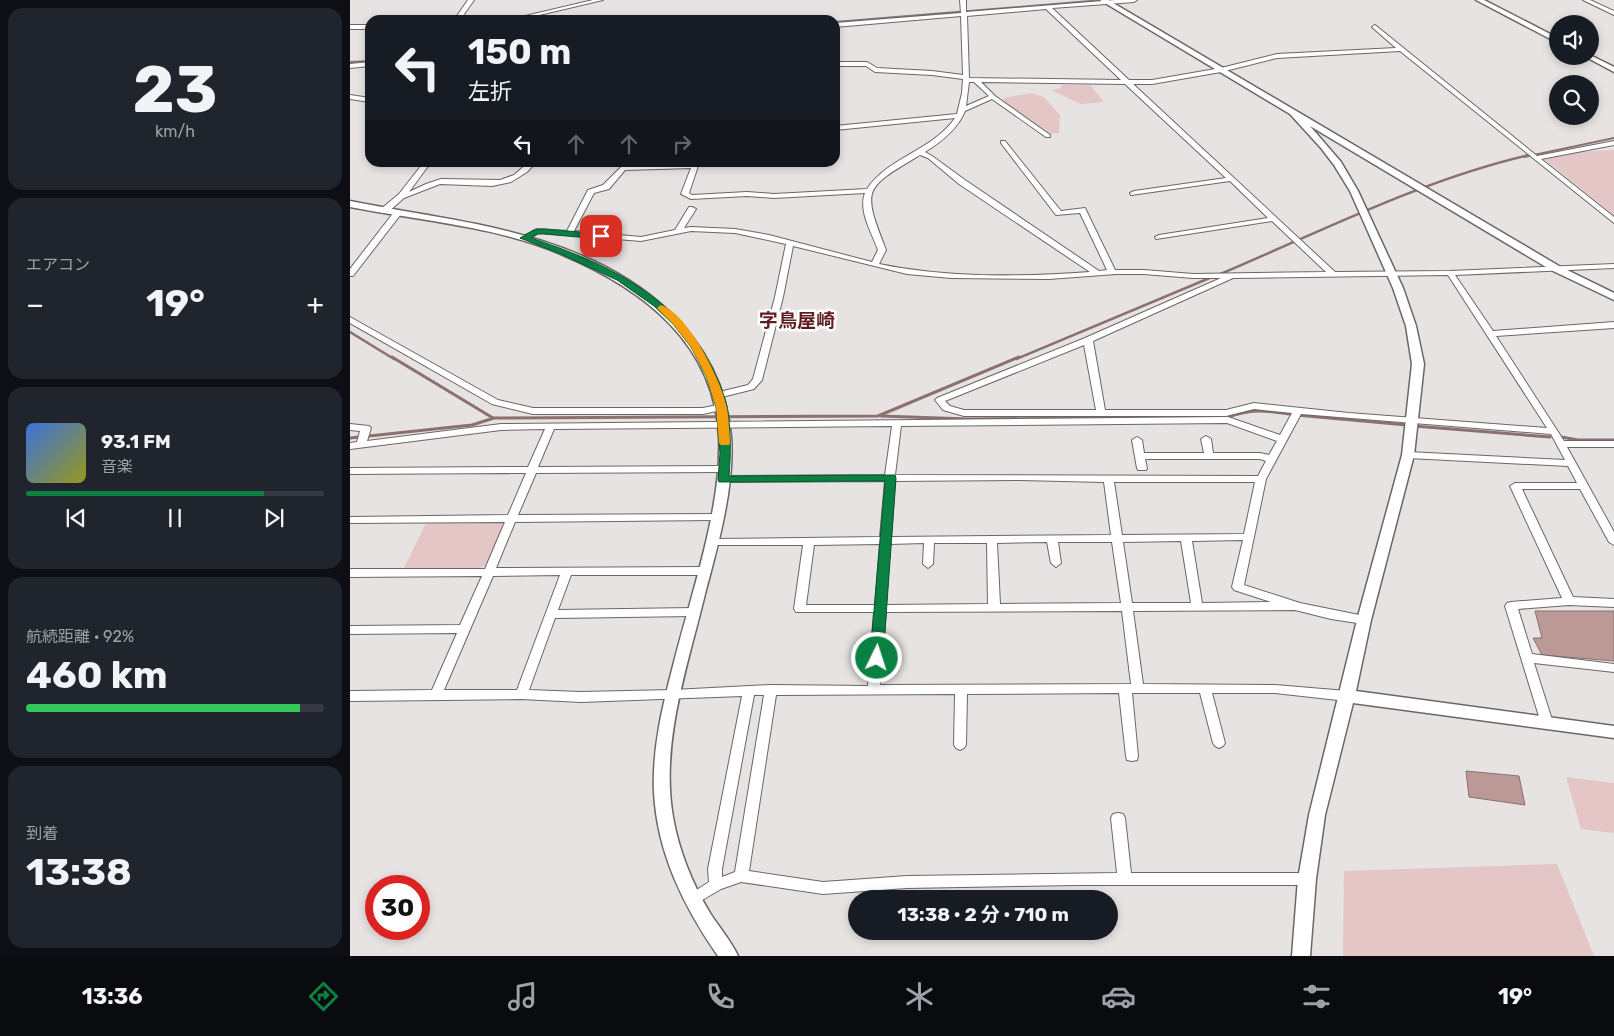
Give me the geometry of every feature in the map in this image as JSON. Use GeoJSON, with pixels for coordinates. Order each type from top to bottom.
{"type":"FeatureCollection","features":[{"type":"Feature","properties":{"kind":"street"},"geometry":{"type":"LineString","coordinates":[[460,15],[471,0]]}},
{"type":"Feature","properties":{"kind":"street"},"geometry":{"type":"LineString","coordinates":[[534,15],[600,0]]}},
{"type":"Feature","properties":{"kind":"street"},"geometry":{"type":"LineString","coordinates":[[874,265],[882,250],[866,206],[868,191],[891,169],[921,152],[952,129],[961,113],[965,91],[963,0]]}},
{"type":"Feature","properties":{"kind":"street"},"geometry":{"type":"LineString","coordinates":[[840,19],[1048,8],[1106,1],[1134,0]]}},
{"type":"Feature","properties":{"kind":"street"},"geometry":{"type":"LineString","coordinates":[[1479,0],[1549,36]]}},
{"type":"Feature","properties":{"kind":"street"},"geometry":{"type":"LineString","coordinates":[[1586,0],[1614,13]]}},
{"type":"Feature","properties":{"kind":"street"},"geometry":{"type":"LineString","coordinates":[[1106,1],[1555,268],[1614,297]]}},
{"type":"Feature","properties":{"kind":"street"},"geometry":{"type":"LineString","coordinates":[[1048,8],[1333,274]]}},
{"type":"Feature","properties":{"kind":"street"},"geometry":{"type":"LineString","coordinates":[[840,24],[964,12]]}},
{"type":"Feature","properties":{"kind":"street"},"geometry":{"type":"LineString","coordinates":[[350,27],[365,27]]}},
{"type":"Feature","properties":{"kind":"street"},"geometry":{"type":"LineString","coordinates":[[1375,27],[1614,221]]}},
{"type":"Feature","properties":{"kind":"street"},"geometry":{"type":"LineString","coordinates":[[840,64],[867,64],[875,70],[932,73],[976,81],[1129,83],[1152,82],[1221,70],[1277,56],[1402,49]]}},
{"type":"Feature","properties":{"kind":"street"},"geometry":{"type":"LineString","coordinates":[[1599,62],[1614,70]]}},
{"type":"Feature","properties":{"kind":"street"},"geometry":{"type":"LineString","coordinates":[[350,66],[365,64]]}},
{"type":"Feature","properties":{"kind":"street"},"geometry":{"type":"LineString","coordinates":[[976,81],[993,97],[1048,136]]}},
{"type":"Feature","properties":{"kind":"street"},"geometry":{"type":"LineString","coordinates":[[350,97],[365,99]]}},
{"type":"Feature","properties":{"kind":"street"},"geometry":{"type":"LineString","coordinates":[[840,127],[961,113],[993,97]]}},
{"type":"Feature","properties":{"kind":"street"},"geometry":{"type":"LineString","coordinates":[[1294,114],[1338,164],[1364,213],[1390,274],[1398,288],[1411,326],[1418,364],[1408,455],[1364,620],[1317,815],[1307,879],[1301,956]]}},
{"type":"Feature","properties":{"kind":"street"},"geometry":{"type":"LineString","coordinates":[[1004,142],[1059,213],[1082,210],[1112,272]]}},
{"type":"Feature","properties":{"kind":"street"},"geometry":{"type":"LineString","coordinates":[[1535,156],[1614,143]]}},
{"type":"Feature","properties":{"kind":"street"},"geometry":{"type":"LineString","coordinates":[[921,152],[1097,273]]}},
{"type":"Feature","properties":{"kind":"street"},"geometry":{"type":"LineString","coordinates":[[384,211],[402,196],[424,167]]}},
{"type":"Feature","properties":{"kind":"street"},"geometry":{"type":"LineString","coordinates":[[402,196],[412,195],[438,182],[486,184],[512,180],[522,175],[529,167]]}},
{"type":"Feature","properties":{"kind":"street"},"geometry":{"type":"LineString","coordinates":[[569,232],[591,192],[606,187],[623,167]]}},
{"type":"Feature","properties":{"kind":"street"},"geometry":{"type":"LineString","coordinates":[[695,167],[684,194],[691,197],[747,194],[774,196],[868,191]]}},
{"type":"Feature","properties":{"kind":"street"},"geometry":{"type":"LineString","coordinates":[[1134,193],[1231,179]]}},
{"type":"Feature","properties":{"kind":"street"},"geometry":{"type":"LineString","coordinates":[[350,204],[524,238],[564,252],[598,267],[620,278],[657,304],[677,322],[696,346],[712,376],[723,417],[724,474],[712,542],[672,696],[662,766],[662,794],[666,823],[675,859],[686,890],[707,926],[729,956]]}},
{"type":"Feature","properties":{"kind":"street"},"geometry":{"type":"LineString","coordinates":[[679,230],[692,209]]}},
{"type":"Feature","properties":{"kind":"street"},"geometry":{"type":"LineString","coordinates":[[350,274],[396,214]]}},
{"type":"Feature","properties":{"kind":"street"},"geometry":{"type":"LineString","coordinates":[[1159,237],[1273,219]]}},
{"type":"Feature","properties":{"kind":"street"},"geometry":{"type":"LineString","coordinates":[[524,238],[537,231],[641,239],[679,230],[735,231],[769,237],[874,265],[908,272],[951,276],[1049,277],[1112,272],[1208,275],[1390,274],[1614,266]]}},
{"type":"Feature","properties":{"kind":"street"},"geometry":{"type":"LineString","coordinates":[[718,395],[751,387],[757,380],[779,297],[790,243]]}},
{"type":"Feature","properties":{"kind":"street"},"geometry":{"type":"LineString","coordinates":[[1450,273],[1554,431],[1614,542]]}},
{"type":"Feature","properties":{"kind":"street"},"geometry":{"type":"LineString","coordinates":[[1231,275],[1088,340],[940,400],[942,406],[948,410],[964,413],[1226,413],[1254,406],[1296,414],[1412,424],[1554,431]]}},
{"type":"Feature","properties":{"kind":"street"},"geometry":{"type":"LineString","coordinates":[[350,320],[495,402],[512,407],[543,411],[703,411],[723,417]]}},
{"type":"Feature","properties":{"kind":"street"},"geometry":{"type":"LineString","coordinates":[[1491,334],[1614,325]]}},
{"type":"Feature","properties":{"kind":"street"},"geometry":{"type":"LineString","coordinates":[[1088,340],[1101,413]]}},
{"type":"Feature","properties":{"kind":"street"},"geometry":{"type":"LineString","coordinates":[[1296,414],[1261,479],[1238,587],[1323,614],[1364,620]]}},
{"type":"Feature","properties":{"kind":"street"},"geometry":{"type":"LineString","coordinates":[[350,446],[363,439],[500,427],[550,428],[723,417],[897,424],[1228,420],[1282,439]]}},
{"type":"Feature","properties":{"kind":"street"},"geometry":{"type":"LineString","coordinates":[[874,690],[890,478],[897,424]]}},
{"type":"Feature","properties":{"kind":"street"},"geometry":{"type":"LineString","coordinates":[[350,427],[366,428],[363,439]]}},
{"type":"Feature","properties":{"kind":"street"},"geometry":{"type":"LineString","coordinates":[[436,696],[534,470],[550,428]]}},
{"type":"Feature","properties":{"kind":"street"},"geometry":{"type":"LineString","coordinates":[[1206,439],[1209,456]]}},
{"type":"Feature","properties":{"kind":"street"},"geometry":{"type":"LineString","coordinates":[[1137,440],[1142,468]]}},
{"type":"Feature","properties":{"kind":"street"},"geometry":{"type":"LineString","coordinates":[[1560,444],[1614,444]]}},
{"type":"Feature","properties":{"kind":"street"},"geometry":{"type":"LineString","coordinates":[[1408,455],[1570,463]]}},
{"type":"Feature","properties":{"kind":"street"},"geometry":{"type":"LineString","coordinates":[[1140,456],[1260,456],[1271,460]]}},
{"type":"Feature","properties":{"kind":"street"},"geometry":{"type":"LineString","coordinates":[[350,471],[534,470],[890,478],[1020,476],[1109,479],[1261,479]]}},
{"type":"Feature","properties":{"kind":"street"},"geometry":{"type":"LineString","coordinates":[[1109,479],[1126,607],[1132,688],[1132,756]]}},
{"type":"Feature","properties":{"kind":"street"},"geometry":{"type":"LineString","coordinates":[[1569,601],[1515,486],[1583,486]]}},
{"type":"Feature","properties":{"kind":"street"},"geometry":{"type":"LineString","coordinates":[[350,520],[716,517]]}},
{"type":"Feature","properties":{"kind":"street"},"geometry":{"type":"LineString","coordinates":[[1186,537],[1197,606]]}},
{"type":"Feature","properties":{"kind":"street"},"geometry":{"type":"LineString","coordinates":[[712,542],[1248,537]]}},
{"type":"Feature","properties":{"kind":"street"},"geometry":{"type":"LineString","coordinates":[[1052,539],[1056,563]]}},
{"type":"Feature","properties":{"kind":"street"},"geometry":{"type":"LineString","coordinates":[[928,564],[929,540]]}},
{"type":"Feature","properties":{"kind":"street"},"geometry":{"type":"LineString","coordinates":[[992,540],[994,608]]}},
{"type":"Feature","properties":{"kind":"street"},"geometry":{"type":"LineString","coordinates":[[809,541],[800,610],[1294,606]]}},
{"type":"Feature","properties":{"kind":"street"},"geometry":{"type":"LineString","coordinates":[[350,573],[704,571]]}},
{"type":"Feature","properties":{"kind":"street"},"geometry":{"type":"LineString","coordinates":[[521,694],[567,572]]}},
{"type":"Feature","properties":{"kind":"street"},"geometry":{"type":"LineString","coordinates":[[1546,723],[1511,606],[1569,601],[1614,603]]}},
{"type":"Feature","properties":{"kind":"street"},"geometry":{"type":"LineString","coordinates":[[551,614],[693,612]]}},
{"type":"Feature","properties":{"kind":"street"},"geometry":{"type":"LineString","coordinates":[[350,630],[464,628]]}},
{"type":"Feature","properties":{"kind":"street"},"geometry":{"type":"LineString","coordinates":[[1527,658],[1614,668]]}},
{"type":"Feature","properties":{"kind":"street"},"geometry":{"type":"LineString","coordinates":[[1206,688],[1219,743]]}},
{"type":"Feature","properties":{"kind":"street"},"geometry":{"type":"LineString","coordinates":[[960,746],[961,689]]}},
{"type":"Feature","properties":{"kind":"street"},"geometry":{"type":"LineString","coordinates":[[350,696],[521,694],[672,696],[771,690],[1274,689],[1347,696],[1614,732]]}},
{"type":"Feature","properties":{"kind":"street"},"geometry":{"type":"LineString","coordinates":[[741,876],[771,690]]}},
{"type":"Feature","properties":{"kind":"street"},"geometry":{"type":"LineString","coordinates":[[716,885],[715,869],[749,691]]}},
{"type":"Feature","properties":{"kind":"street"},"geometry":{"type":"LineString","coordinates":[[1118,818],[1125,879]]}},
{"type":"Feature","properties":{"kind":"street"},"geometry":{"type":"LineString","coordinates":[[692,900],[716,885],[741,876],[823,888],[907,882],[1307,879]]}},
{"type":"Feature","properties":{"kind":"shaded area"},"geometry":{"type":"Polygon","coordinates":[[[1062,85],[1090,85],[1104,102],[1081,104],[1051,90],[1059,89],[1062,85]]]}},
{"type":"Feature","properties":{"kind":"shaded area"},"geometry":{"type":"Polygon","coordinates":[[[1030,93],[1044,97],[1060,115],[1059,133],[1049,134],[1003,102],[1004,98],[1030,93]]]}},
{"type":"Feature","properties":{"kind":"shaded area"},"geometry":{"type":"Polygon","coordinates":[[[1614,150],[1614,215],[1544,159],[1576,152],[1614,150]]]}},
{"type":"Feature","properties":{"kind":"shaded area"},"geometry":{"type":"Polygon","coordinates":[[[501,522],[503,525],[488,565],[479,568],[404,568],[426,523],[501,522]]]}},
{"type":"Feature","properties":{"kind":"shaded area"},"geometry":{"type":"Polygon","coordinates":[[[1535,611],[1614,611],[1614,661],[1542,655],[1533,638],[1542,638],[1535,611]]]}},
{"type":"Feature","properties":{"kind":"shaded area"},"geometry":{"type":"Polygon","coordinates":[[[1466,771],[1519,776],[1525,805],[1469,797],[1466,771]]]}},
{"type":"Feature","properties":{"kind":"shaded area"},"geometry":{"type":"Polygon","coordinates":[[[1566,777],[1614,783],[1614,833],[1581,829],[1566,777]]]}},
{"type":"Feature","properties":{"kind":"shaded area"},"geometry":{"type":"Polygon","coordinates":[[[1557,864],[1594,956],[1343,956],[1344,871],[1557,864]]]}},
{"type":"Feature","properties":{"kind":"waterway"},"geometry":{"type":"LineString","coordinates":[[840,22],[1103,0]]}},
{"type":"Feature","properties":{"kind":"waterway"},"geometry":{"type":"LineString","coordinates":[[350,62],[365,61]]}},
{"type":"Feature","properties":{"kind":"waterway"},"geometry":{"type":"LineString","coordinates":[[1524,157],[1614,138]]}},
{"type":"Feature","properties":{"kind":"waterway"},"geometry":{"type":"LineString","coordinates":[[1218,275],[1371,208],[1449,178],[1529,155]]}},
{"type":"Feature","properties":{"kind":"waterway"},"geometry":{"type":"LineString","coordinates":[[1016,359],[1212,277]]}},
{"type":"Feature","properties":{"kind":"waterway"},"geometry":{"type":"LineString","coordinates":[[350,332],[394,359]]}},
{"type":"Feature","properties":{"kind":"waterway"},"geometry":{"type":"LineString","coordinates":[[392,357],[493,418]]}},
{"type":"Feature","properties":{"kind":"waterway"},"geometry":{"type":"LineString","coordinates":[[350,438],[472,425],[494,418],[878,416],[1019,357]]}},
{"type":"Feature","properties":{"kind":"waterway"},"geometry":{"type":"LineString","coordinates":[[881,416],[968,419],[1228,417],[1240,413],[1268,411],[1407,425]]}},
{"type":"Feature","properties":{"kind":"waterway"},"geometry":{"type":"LineString","coordinates":[[1414,426],[1550,437]]}},
{"type":"Feature","properties":{"kind":"waterway"},"geometry":{"type":"LineString","coordinates":[[1561,437],[1578,440],[1614,440]]}},
{"type":"Feature","properties":{"kind":"slow traffic"},"geometry":{"type":"LineString","coordinates":[[661,308],[677,322],[696,346],[712,376],[722,407],[725,443]]}},
{"type":"Feature","properties":{"kind":"district","name":"字鳥屋崎"},"geometry":{"type":"Point","coordinates":[797,320]}},
{"type":"Feature","properties":{"kind":"route"},"geometry":{"type":"LineString","coordinates":[[601,236],[537,231],[524,238],[564,252],[620,278],[657,304],[677,322],[696,346],[712,376],[722,407],[725,453],[724,480],[890,478],[877,658]]}}]}
